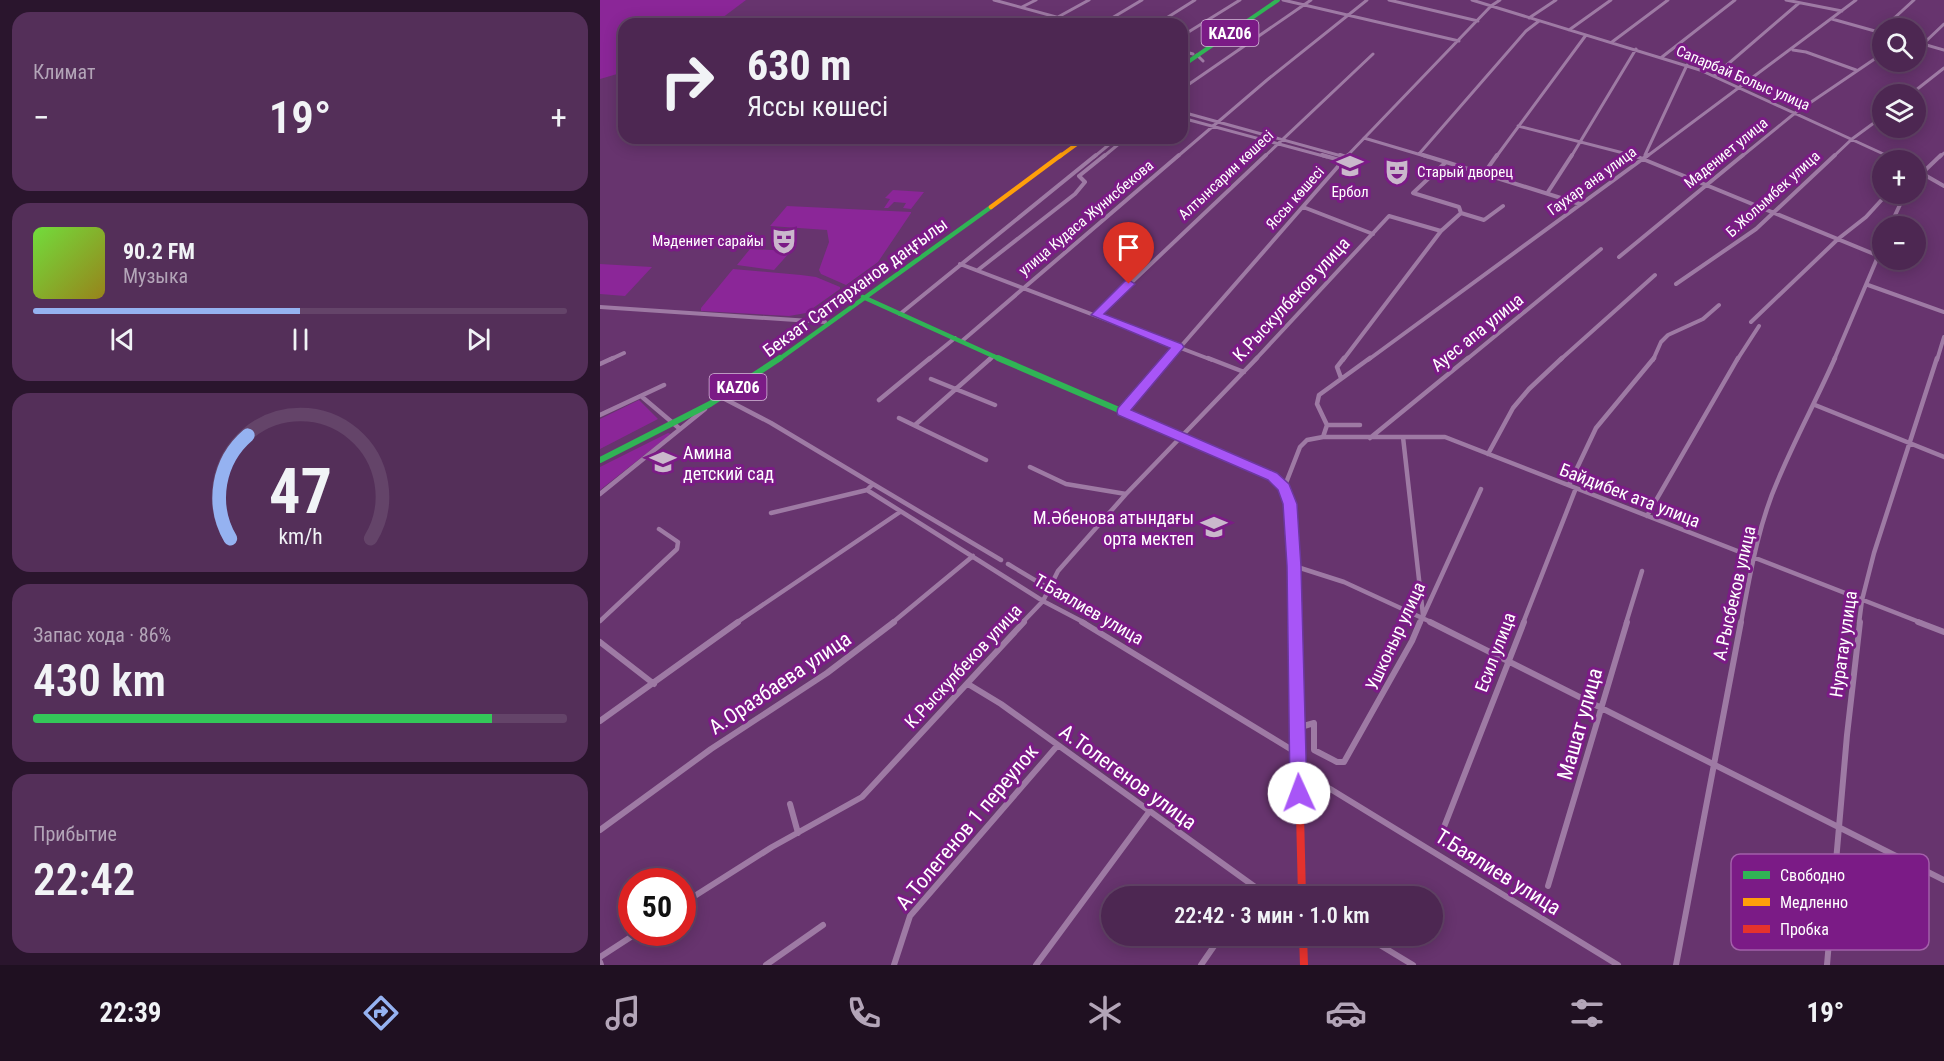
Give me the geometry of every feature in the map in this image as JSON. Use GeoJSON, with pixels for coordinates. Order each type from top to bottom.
{"type":"FeatureCollection","features":[{"type":"Feature","properties":{"kind":"main road","name":"KАZ06"},"geometry":{"type":"LineString","coordinates":[[1188,60],[1273,1]]}},
{"type":"Feature","properties":{"kind":"main road","name":"Бекзат Саттарханов даңғылы"},"geometry":{"type":"LineString","coordinates":[[600,460],[672,422],[731,386],[825,322],[865,298],[1071,144]]}},
{"type":"Feature","properties":{"kind":"main road","name":"Бекзат Саттарханов даңғылы"},"geometry":{"type":"LineString","coordinates":[[600,456],[722,397],[865,298],[1076,144]]}},
{"type":"Feature","properties":{"kind":"main road"},"geometry":{"type":"LineString","coordinates":[[865,298],[993,356],[1272,476],[1284,488],[1290,504],[1294,566],[1302,886]]}},
{"type":"Feature","properties":{"kind":"main road"},"geometry":{"type":"LineString","coordinates":[[1303,946],[1304,965]]}},
{"type":"Feature","properties":{"kind":"street"},"geometry":{"type":"LineString","coordinates":[[994,0],[1058,18],[1089,0]]}},
{"type":"Feature","properties":{"kind":"street"},"geometry":{"type":"LineString","coordinates":[[1021,7],[1035,0]]}},
{"type":"Feature","properties":{"kind":"street"},"geometry":{"type":"LineString","coordinates":[[1112,18],[1142,0]]}},
{"type":"Feature","properties":{"kind":"street"},"geometry":{"type":"LineString","coordinates":[[1166,18],[1195,0]]}},
{"type":"Feature","properties":{"kind":"street"},"geometry":{"type":"LineString","coordinates":[[1188,32],[1240,0]]}},
{"type":"Feature","properties":{"kind":"street"},"geometry":{"type":"LineString","coordinates":[[1282,0],[1459,41]]}},
{"type":"Feature","properties":{"kind":"street"},"geometry":{"type":"LineString","coordinates":[[1188,85],[1311,0]]}},
{"type":"Feature","properties":{"kind":"street","name":"улица Кудаса Жунисбекова"},"geometry":{"type":"LineString","coordinates":[[962,341],[1213,126],[1367,0]]}},
{"type":"Feature","properties":{"kind":"street"},"geometry":{"type":"LineString","coordinates":[[1389,0],[1478,21]]}},
{"type":"Feature","properties":{"kind":"street","name":"Сапарбай Болыс улица"},"geometry":{"type":"LineString","coordinates":[[1472,0],[1714,75],[1876,150]]}},
{"type":"Feature","properties":{"kind":"street","name":"Яссы көшесі"},"geometry":{"type":"LineString","coordinates":[[1123,412],[1344,159],[1491,6],[1500,0]]}},
{"type":"Feature","properties":{"kind":"street"},"geometry":{"type":"LineString","coordinates":[[1529,18],[1556,0]]}},
{"type":"Feature","properties":{"kind":"street"},"geometry":{"type":"LineString","coordinates":[[1568,30],[1611,0]]}},
{"type":"Feature","properties":{"kind":"street"},"geometry":{"type":"LineString","coordinates":[[1612,42],[1668,0]]}},
{"type":"Feature","properties":{"kind":"street"},"geometry":{"type":"LineString","coordinates":[[1662,57],[1735,0]]}},
{"type":"Feature","properties":{"kind":"street"},"geometry":{"type":"LineString","coordinates":[[1786,0],[1842,11]]}},
{"type":"Feature","properties":{"kind":"street"},"geometry":{"type":"LineString","coordinates":[[1814,5],[1816,0]]}},
{"type":"Feature","properties":{"kind":"street","name":"Гаухар ана улица"},"geometry":{"type":"LineString","coordinates":[[1327,425],[1317,404],[1317,398],[1341,378],[1741,88],[1856,0]]}},
{"type":"Feature","properties":{"kind":"street"},"geometry":{"type":"LineString","coordinates":[[1895,18],[1914,0]]}},
{"type":"Feature","properties":{"kind":"street"},"geometry":{"type":"LineString","coordinates":[[1714,75],[1799,3]]}},
{"type":"Feature","properties":{"kind":"street"},"geometry":{"type":"LineString","coordinates":[[1832,19],[1872,30]]}},
{"type":"Feature","properties":{"kind":"street"},"geometry":{"type":"LineString","coordinates":[[1419,154],[1526,32],[1539,21]]}},
{"type":"Feature","properties":{"kind":"street"},"geometry":{"type":"LineString","coordinates":[[1926,41],[1944,24]]}},
{"type":"Feature","properties":{"kind":"street"},"geometry":{"type":"LineString","coordinates":[[1485,172],[1586,35]]}},
{"type":"Feature","properties":{"kind":"street"},"geometry":{"type":"LineString","coordinates":[[1926,45],[1944,50]]}},
{"type":"Feature","properties":{"kind":"street"},"geometry":{"type":"LineString","coordinates":[[1548,192],[1582,141],[1636,49]]}},
{"type":"Feature","properties":{"kind":"street"},"geometry":{"type":"LineString","coordinates":[[1792,50],[1806,52],[1856,70]]}},
{"type":"Feature","properties":{"kind":"street"},"geometry":{"type":"LineString","coordinates":[[1188,53],[1202,57],[1203,61]]}},
{"type":"Feature","properties":{"kind":"street","name":"Алтынсарин көшесі"},"geometry":{"type":"LineString","coordinates":[[1096,315],[1373,54]]}},
{"type":"Feature","properties":{"kind":"street","name":"Мадениет улица"},"geometry":{"type":"LineString","coordinates":[[1619,257],[1795,113],[1872,60]]}},
{"type":"Feature","properties":{"kind":"street"},"geometry":{"type":"LineString","coordinates":[[1644,158],[1687,65]]}},
{"type":"Feature","properties":{"kind":"street"},"geometry":{"type":"LineString","coordinates":[[1924,84],[1944,68]]}},
{"type":"Feature","properties":{"kind":"street"},"geometry":{"type":"LineString","coordinates":[[1188,114],[1344,159]]}},
{"type":"Feature","properties":{"kind":"street"},"geometry":{"type":"LineString","coordinates":[[1188,120],[1344,159]]}},
{"type":"Feature","properties":{"kind":"street","name":"Б.Жолымбек улица"},"geometry":{"type":"LineString","coordinates":[[1676,284],[1733,246],[1774,212],[1852,139],[1872,124]]}},
{"type":"Feature","properties":{"kind":"street"},"geometry":{"type":"LineString","coordinates":[[1518,126],[1644,158],[1872,253]]}},
{"type":"Feature","properties":{"kind":"street"},"geometry":{"type":"LineString","coordinates":[[1364,138],[1485,172],[1580,204]]}},
{"type":"Feature","properties":{"kind":"street"},"geometry":{"type":"LineString","coordinates":[[900,314],[1110,144]]}},
{"type":"Feature","properties":{"kind":"street"},"geometry":{"type":"LineString","coordinates":[[978,270],[1075,194],[1085,182],[1078,176],[1118,144]]}},
{"type":"Feature","properties":{"kind":"street"},"geometry":{"type":"LineString","coordinates":[[1926,168],[1944,153]]}},
{"type":"Feature","properties":{"kind":"street"},"geometry":{"type":"LineString","coordinates":[[1446,162],[1414,191],[1415,194],[1459,207],[1461,213]]}},
{"type":"Feature","properties":{"kind":"street"},"geometry":{"type":"LineString","coordinates":[[1926,176],[1944,186]]}},
{"type":"Feature","properties":{"kind":"street"},"geometry":{"type":"LineString","coordinates":[[1751,322],[1878,204]]}},
{"type":"Feature","properties":{"kind":"street"},"geometry":{"type":"LineString","coordinates":[[1461,213],[1484,220],[1503,206]]}},
{"type":"Feature","properties":{"kind":"street"},"geometry":{"type":"LineString","coordinates":[[1303,207],[1373,234]]}},
{"type":"Feature","properties":{"kind":"street"},"geometry":{"type":"LineString","coordinates":[[1341,378],[1336,372],[1337,367],[1442,231],[1461,213]]}},
{"type":"Feature","properties":{"kind":"street","name":"К.Рыскулбеков улица"},"geometry":{"type":"LineString","coordinates":[[696,895],[862,796],[1043,601],[1058,571],[1126,494],[1391,215],[1442,231]]}},
{"type":"Feature","properties":{"kind":"street","name":"Ауес апа улица"},"geometry":{"type":"LineString","coordinates":[[1370,438],[1601,249]]}},
{"type":"Feature","properties":{"kind":"street"},"geometry":{"type":"LineString","coordinates":[[960,264],[1244,372]]}},
{"type":"Feature","properties":{"kind":"street","name":"А.Рысбеков улица"},"geometry":{"type":"LineString","coordinates":[[1676,965],[1712,764],[1753,558],[1777,481],[1815,405],[1874,270]]}},
{"type":"Feature","properties":{"kind":"street"},"geometry":{"type":"LineString","coordinates":[[1488,454],[1513,408],[1529,389],[1611,312],[1655,275]]}},
{"type":"Feature","properties":{"kind":"street"},"geometry":{"type":"LineString","coordinates":[[1868,285],[1944,312]]}},
{"type":"Feature","properties":{"kind":"street"},"geometry":{"type":"LineString","coordinates":[[1569,485],[1596,428],[1654,358],[1661,342],[1668,335],[1703,319],[1719,305]]}},
{"type":"Feature","properties":{"kind":"street"},"geometry":{"type":"LineString","coordinates":[[600,307],[825,322]]}},
{"type":"Feature","properties":{"kind":"street"},"geometry":{"type":"LineString","coordinates":[[1647,516],[1731,369],[1759,326]]}},
{"type":"Feature","properties":{"kind":"street"},"geometry":{"type":"LineString","coordinates":[[879,400],[955,338]]}},
{"type":"Feature","properties":{"kind":"street","name":"Нуратау улица"},"geometry":{"type":"LineString","coordinates":[[1836,854],[1862,600],[1874,553],[1944,338]]}},
{"type":"Feature","properties":{"kind":"street"},"geometry":{"type":"LineString","coordinates":[[600,364],[624,353]]}},
{"type":"Feature","properties":{"kind":"street"},"geometry":{"type":"LineString","coordinates":[[915,425],[993,356]]}},
{"type":"Feature","properties":{"kind":"street"},"geometry":{"type":"LineString","coordinates":[[931,379],[995,405]]}},
{"type":"Feature","properties":{"kind":"street"},"geometry":{"type":"LineString","coordinates":[[600,416],[664,385]]}},
{"type":"Feature","properties":{"kind":"street"},"geometry":{"type":"LineString","coordinates":[[641,396],[680,429]]}},
{"type":"Feature","properties":{"kind":"street"},"geometry":{"type":"LineString","coordinates":[[722,397],[732,405],[807,443],[1001,560]]}},
{"type":"Feature","properties":{"kind":"street"},"geometry":{"type":"LineString","coordinates":[[600,494],[710,404]]}},
{"type":"Feature","properties":{"kind":"street"},"geometry":{"type":"LineString","coordinates":[[1815,405],[1944,457]]}},
{"type":"Feature","properties":{"kind":"street"},"geometry":{"type":"LineString","coordinates":[[899,418],[986,460]]}},
{"type":"Feature","properties":{"kind":"street"},"geometry":{"type":"LineString","coordinates":[[1323,437],[1327,425],[1360,425]]}},
{"type":"Feature","properties":{"kind":"street","name":"Байдибек ата улица"},"geometry":{"type":"LineString","coordinates":[[1284,488],[1300,447],[1307,440],[1323,437],[1445,437],[1944,632]]}},
{"type":"Feature","properties":{"kind":"street"},"geometry":{"type":"LineString","coordinates":[[1403,437],[1424,618]]}},
{"type":"Feature","properties":{"kind":"street"},"geometry":{"type":"LineString","coordinates":[[1030,467],[1066,484],[1126,494]]}},
{"type":"Feature","properties":{"kind":"street"},"geometry":{"type":"LineString","coordinates":[[771,513],[867,490],[873,484]]}},
{"type":"Feature","properties":{"kind":"street","name":"Есил улица"},"geometry":{"type":"LineString","coordinates":[[1444,827],[1576,488]]}},
{"type":"Feature","properties":{"kind":"street","name":"Ушконыр улица"},"geometry":{"type":"LineString","coordinates":[[1297,728],[1314,723],[1314,750],[1337,762],[1344,762],[1349,756],[1424,618],[1438,580],[1481,489]]}},
{"type":"Feature","properties":{"kind":"street","name":"Т.Баялиев улица"},"geometry":{"type":"LineString","coordinates":[[867,490],[1043,601],[1088,625],[1297,753]]}},
{"type":"Feature","properties":{"kind":"street"},"geometry":{"type":"LineString","coordinates":[[600,721],[767,601],[900,512]]}},
{"type":"Feature","properties":{"kind":"street"},"geometry":{"type":"LineString","coordinates":[[600,621],[677,549],[678,542],[659,529]]}},
{"type":"Feature","properties":{"kind":"street","name":"А.Оразбаева улица"},"geometry":{"type":"LineString","coordinates":[[600,830],[711,749],[827,673],[907,612],[973,556]]}},
{"type":"Feature","properties":{"kind":"street","name":"Т.Баялиев улица"},"geometry":{"type":"LineString","coordinates":[[1008,564],[1048,588]]}},
{"type":"Feature","properties":{"kind":"street"},"geometry":{"type":"LineString","coordinates":[[1294,566],[1318,571],[1424,618],[1891,854]]}},
{"type":"Feature","properties":{"kind":"street","name":"Машат улица"},"geometry":{"type":"LineString","coordinates":[[1548,886],[1642,571]]}},
{"type":"Feature","properties":{"kind":"street"},"geometry":{"type":"LineString","coordinates":[[600,642],[654,684]]}},
{"type":"Feature","properties":{"kind":"street","name":"А.Толегенов улица"},"geometry":{"type":"LineString","coordinates":[[968,684],[1001,704],[1253,886]]}},
{"type":"Feature","properties":{"kind":"street","name":"А.Толегенов 1 переулок"},"geometry":{"type":"LineString","coordinates":[[894,965],[909,916],[1057,746]]}},
{"type":"Feature","properties":{"kind":"street","name":"Т.Баялиев улица"},"geometry":{"type":"LineString","coordinates":[[1298,772],[1332,790],[1618,965]]}},
{"type":"Feature","properties":{"kind":"street"},"geometry":{"type":"LineString","coordinates":[[790,804],[798,833]]}},
{"type":"Feature","properties":{"kind":"street"},"geometry":{"type":"LineString","coordinates":[[1036,965],[1149,812]]}},
{"type":"Feature","properties":{"kind":"street"},"geometry":{"type":"LineString","coordinates":[[1929,873],[1944,880]]}},
{"type":"Feature","properties":{"kind":"street"},"geometry":{"type":"LineString","coordinates":[[766,965],[823,925]]}},
{"type":"Feature","properties":{"kind":"street"},"geometry":{"type":"LineString","coordinates":[[600,961],[620,946]]}},
{"type":"Feature","properties":{"kind":"street"},"geometry":{"type":"LineString","coordinates":[[1201,965],[1214,946]]}},
{"type":"Feature","properties":{"kind":"street"},"geometry":{"type":"LineString","coordinates":[[1382,946],[1413,965]]}},
{"type":"Feature","properties":{"kind":"street","name":"Нуратау улица"},"geometry":{"type":"LineString","coordinates":[[1827,965],[1828,950]]}},
{"type":"Feature","properties":{"kind":"shaded area"},"geometry":{"type":"Polygon","coordinates":[[[600,0],[746,0],[722,18],[618,18],[618,74],[600,79],[600,0]]]}},
{"type":"Feature","properties":{"kind":"shaded area"},"geometry":{"type":"Polygon","coordinates":[[[893,190],[924,192],[911,209],[903,208],[906,203],[894,202],[888,208],[884,208],[890,199],[885,198],[893,190]]]}},
{"type":"Feature","properties":{"kind":"shaded area"},"geometry":{"type":"Polygon","coordinates":[[[787,206],[911,213],[878,262],[846,285],[821,274],[819,270],[829,242],[827,230],[770,226],[787,206]]]}},
{"type":"Feature","properties":{"kind":"shaded area"},"geometry":{"type":"Polygon","coordinates":[[[750,249],[791,251],[774,270],[737,265],[750,249]]]}},
{"type":"Feature","properties":{"kind":"shaded area"},"geometry":{"type":"Polygon","coordinates":[[[600,264],[652,267],[625,296],[600,294],[600,264]]]}},
{"type":"Feature","properties":{"kind":"shaded area"},"geometry":{"type":"Polygon","coordinates":[[[733,269],[816,277],[840,289],[806,313],[789,316],[701,311],[701,308],[733,269]]]}},
{"type":"Feature","properties":{"kind":"shaded area"},"geometry":{"type":"Polygon","coordinates":[[[639,400],[658,419],[600,449],[600,419],[639,400]]]}},
{"type":"Feature","properties":{"kind":"shaded area"},"geometry":{"type":"Polygon","coordinates":[[[668,433],[671,434],[600,490],[600,467],[668,433]]]}},
{"type":"Feature","properties":{"kind":"traffic: fast"},"geometry":{"type":"LineString","coordinates":[[1188,62],[1278,0]]}},
{"type":"Feature","properties":{"kind":"traffic: fast"},"geometry":{"type":"LineString","coordinates":[[600,460],[710,404],[763,370],[881,288],[991,207]]}},
{"type":"Feature","properties":{"kind":"traffic: fast"},"geometry":{"type":"LineString","coordinates":[[863,297],[993,356],[1226,456]]}},
{"type":"Feature","properties":{"kind":"traffic: slow"},"geometry":{"type":"LineString","coordinates":[[991,207],[1077,144]]}},
{"type":"Feature","properties":{"kind":"traffic: slow"},"geometry":{"type":"LineString","coordinates":[[1226,456],[1272,476],[1284,488],[1290,504],[1294,566],[1300,813]]}},
{"type":"Feature","properties":{"kind":"traffic: jam"},"geometry":{"type":"LineString","coordinates":[[1300,813],[1302,886]]}},
{"type":"Feature","properties":{"kind":"traffic: jam"},"geometry":{"type":"LineString","coordinates":[[1303,946],[1304,965]]}},
{"type":"Feature","properties":{"kind":"place","name":"Ербол"},"geometry":{"type":"Point","coordinates":[1350,166]}},
{"type":"Feature","properties":{"kind":"place","name":"Старый дворец"},"geometry":{"type":"Point","coordinates":[1397,172]}},
{"type":"Feature","properties":{"kind":"place","name":"Мәдениет сарайы"},"geometry":{"type":"Point","coordinates":[784,241]}},
{"type":"Feature","properties":{"kind":"place","name":"Амина детский сад"},"geometry":{"type":"Point","coordinates":[663,462]}},
{"type":"Feature","properties":{"kind":"place","name":"М.Әбенова атындағы орта мектеп"},"geometry":{"type":"Point","coordinates":[1214,527]}},
{"type":"Feature","properties":{"kind":"route"},"geometry":{"type":"LineString","coordinates":[[1129,284],[1096,315],[1178,347],[1123,412],[1272,476],[1284,488],[1290,504],[1294,566],[1299,793]]}}]}
